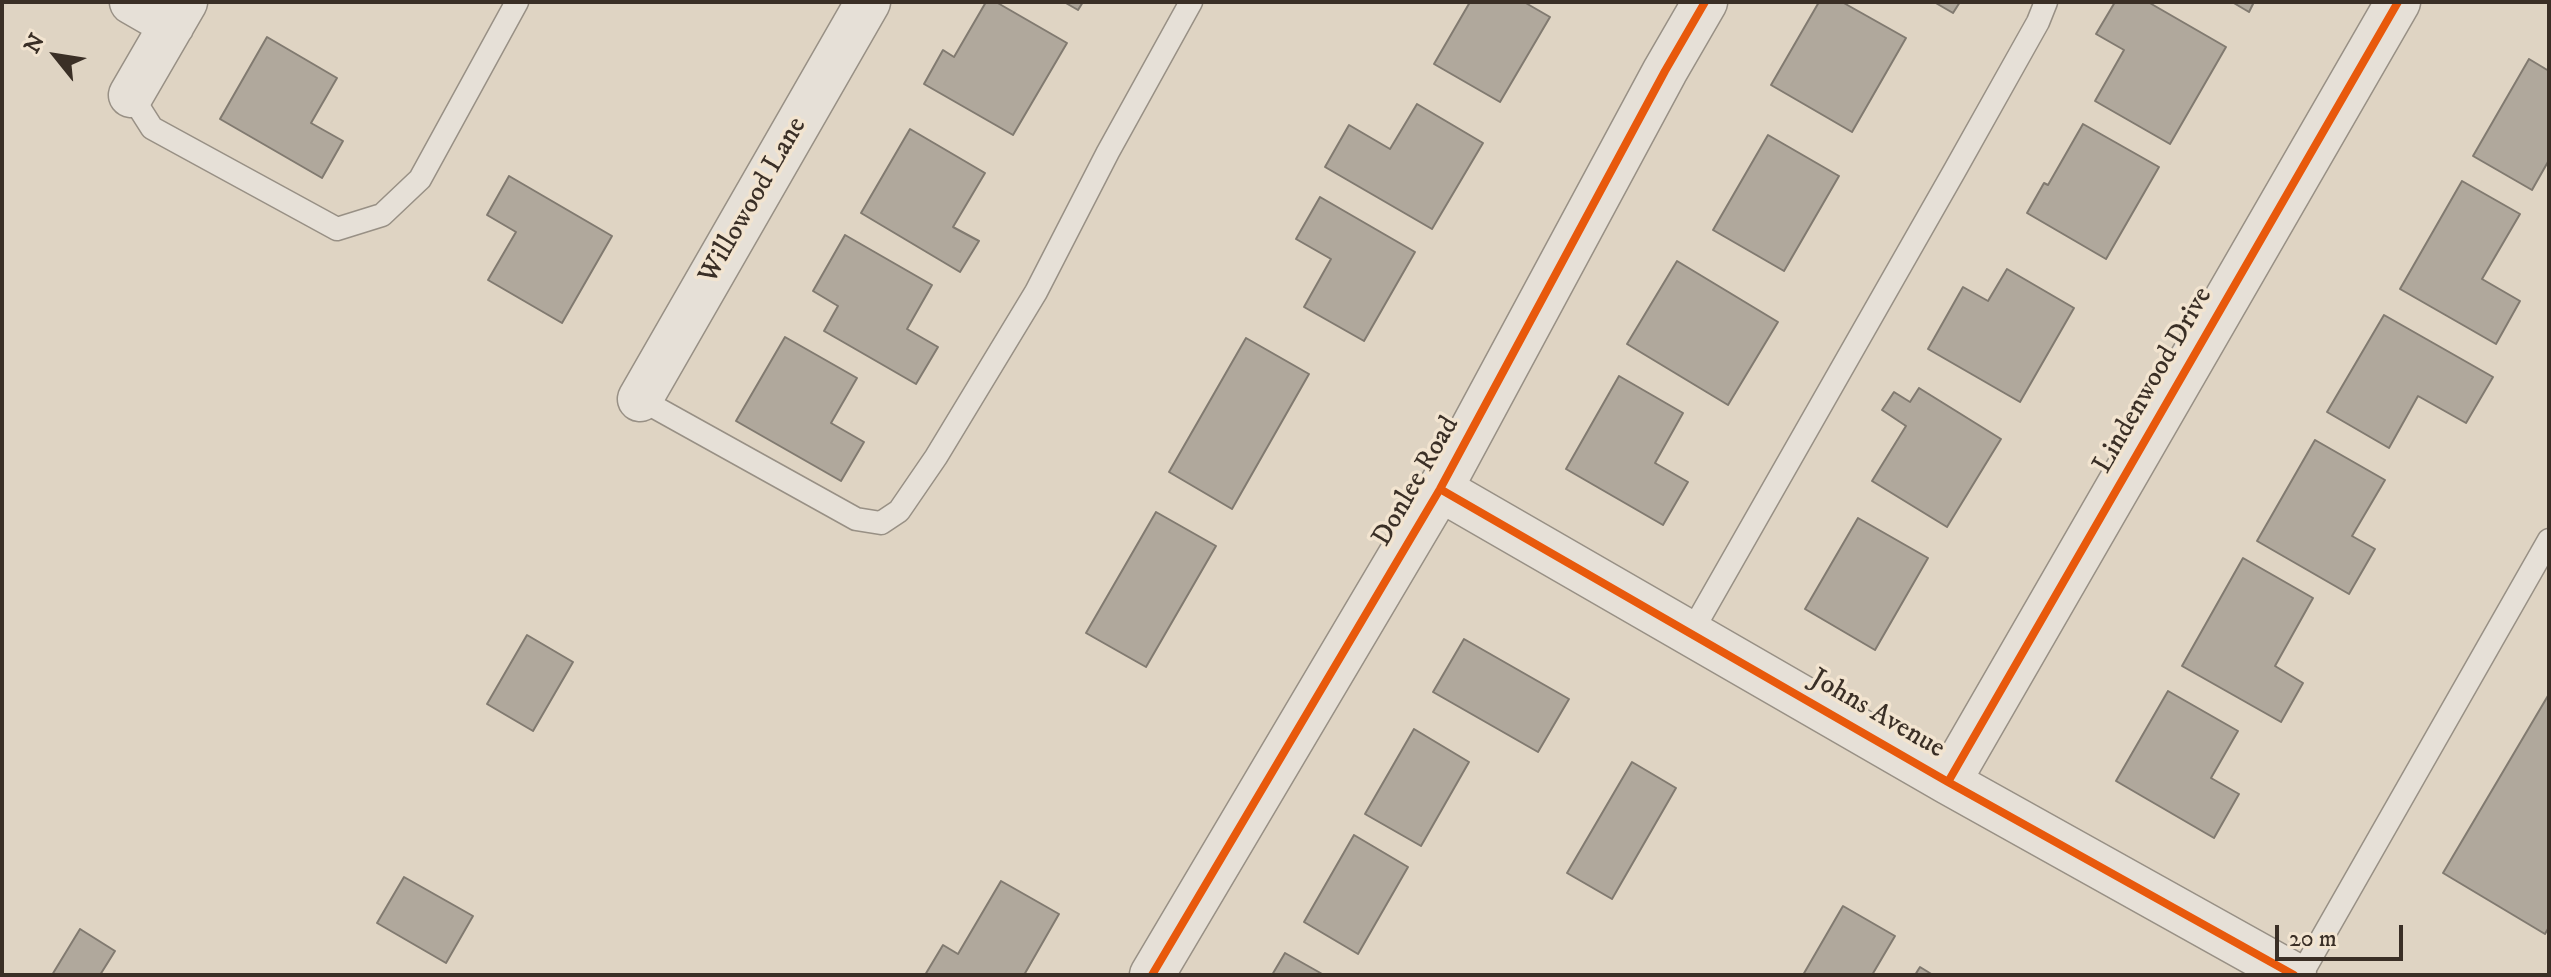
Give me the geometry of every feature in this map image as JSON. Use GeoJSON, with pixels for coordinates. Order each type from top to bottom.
{"type":"FeatureCollection","features":[{"type":"Feature","properties":{"kind":"street"},"geometry":{"type":"LineString","coordinates":[[131,95],[178,14],[132,2]]}},
{"type":"Feature","properties":{"kind":"street","name":"Willowood Lane"},"geometry":{"type":"LineString","coordinates":[[640,399],[868,2]]}},
{"type":"Feature","properties":{"kind":"street","name":"Donlee Road"},"geometry":{"type":"LineString","coordinates":[[1152,975],[1440,489],[1705,2]]}},
{"type":"Feature","properties":{"kind":"street","name":"Lindenwood Drive"},"geometry":{"type":"LineString","coordinates":[[1948,782],[2398,2]]}},
{"type":"Feature","properties":{"kind":"street","name":"Johns Avenue"},"geometry":{"type":"LineString","coordinates":[[1440,489],[1948,782],[2294,975]]}},
{"type":"Feature","properties":{"kind":"lane"},"geometry":{"type":"LineString","coordinates":[[131,95],[152,128],[337,229],[382,215],[420,179],[517,2]]}},
{"type":"Feature","properties":{"kind":"lane"},"geometry":{"type":"LineString","coordinates":[[640,399],[856,519],[881,523],[899,511],[936,457],[1036,292],[1108,152],[1191,2]]}},
{"type":"Feature","properties":{"kind":"lane"},"geometry":{"type":"LineString","coordinates":[[1691,633],[1970,143],[2038,22],[2046,2]]}},
{"type":"Feature","properties":{"kind":"lane"},"geometry":{"type":"LineString","coordinates":[[2301,975],[2549,540]]}},
{"type":"Feature","properties":{"kind":"building"},"geometry":{"type":"Polygon","coordinates":[[[986,2],[996,2],[1067,43],[1013,135],[924,84],[943,50],[954,57],[986,2]]]}},
{"type":"Feature","properties":{"kind":"building"},"geometry":{"type":"Polygon","coordinates":[[[1064,2],[1083,2],[1078,10],[1064,2]]]}},
{"type":"Feature","properties":{"kind":"building"},"geometry":{"type":"Polygon","coordinates":[[[1470,2],[1524,2],[1550,17],[1500,102],[1434,64],[1470,2]]]}},
{"type":"Feature","properties":{"kind":"building"},"geometry":{"type":"Polygon","coordinates":[[[1819,2],[1842,2],[1906,38],[1852,132],[1771,85],[1819,2]]]}},
{"type":"Feature","properties":{"kind":"building"},"geometry":{"type":"Polygon","coordinates":[[[1934,2],[1960,2],[1953,13],[1934,2]]]}},
{"type":"Feature","properties":{"kind":"building"},"geometry":{"type":"Polygon","coordinates":[[[2115,2],[2148,2],[2226,47],[2170,144],[2095,101],[2124,50],[2096,34],[2115,2]]]}},
{"type":"Feature","properties":{"kind":"building"},"geometry":{"type":"Polygon","coordinates":[[[2232,2],[2254,2],[2249,12],[2232,2]]]}},
{"type":"Feature","properties":{"kind":"building"},"geometry":{"type":"Polygon","coordinates":[[[267,37],[337,78],[311,123],[343,141],[322,178],[220,119],[267,37]]]}},
{"type":"Feature","properties":{"kind":"building"},"geometry":{"type":"Polygon","coordinates":[[[2529,59],[2549,71],[2549,160],[2532,190],[2473,156],[2529,59]]]}},
{"type":"Feature","properties":{"kind":"building"},"geometry":{"type":"Polygon","coordinates":[[[1417,104],[1483,143],[1432,229],[1325,167],[1349,125],[1390,149],[1417,104]]]}},
{"type":"Feature","properties":{"kind":"building"},"geometry":{"type":"Polygon","coordinates":[[[2083,124],[2159,167],[2106,259],[2027,213],[2044,183],[2048,185],[2083,124]]]}},
{"type":"Feature","properties":{"kind":"building"},"geometry":{"type":"Polygon","coordinates":[[[910,129],[985,173],[953,227],[979,241],[960,272],[861,213],[910,129]]]}},
{"type":"Feature","properties":{"kind":"building"},"geometry":{"type":"Polygon","coordinates":[[[1768,135],[1839,176],[1784,271],[1713,230],[1768,135]]]}},
{"type":"Feature","properties":{"kind":"building"},"geometry":{"type":"Polygon","coordinates":[[[509,176],[612,236],[562,323],[488,280],[516,232],[487,215],[509,176]]]}},
{"type":"Feature","properties":{"kind":"building"},"geometry":{"type":"Polygon","coordinates":[[[2462,181],[2520,214],[2482,279],[2520,301],[2496,344],[2400,289],[2462,181]]]}},
{"type":"Feature","properties":{"kind":"building"},"geometry":{"type":"Polygon","coordinates":[[[1320,197],[1415,252],[1364,341],[1304,307],[1331,259],[1296,239],[1320,197]]]}},
{"type":"Feature","properties":{"kind":"building"},"geometry":{"type":"Polygon","coordinates":[[[845,235],[932,285],[907,329],[938,347],[916,384],[824,331],[838,306],[813,291],[845,235]]]}},
{"type":"Feature","properties":{"kind":"building"},"geometry":{"type":"Polygon","coordinates":[[[1677,261],[1778,322],[1728,405],[1627,344],[1677,261]]]}},
{"type":"Feature","properties":{"kind":"building"},"geometry":{"type":"Polygon","coordinates":[[[2007,269],[2074,308],[2020,402],[1928,349],[1963,287],[1988,301],[2007,269]]]}},
{"type":"Feature","properties":{"kind":"building"},"geometry":{"type":"Polygon","coordinates":[[[2384,315],[2493,377],[2466,423],[2418,396],[2389,448],[2327,412],[2384,315]]]}},
{"type":"Feature","properties":{"kind":"building"},"geometry":{"type":"Polygon","coordinates":[[[785,337],[857,378],[831,423],[864,442],[841,481],[736,421],[785,337]]]}},
{"type":"Feature","properties":{"kind":"building"},"geometry":{"type":"Polygon","coordinates":[[[1246,338],[1309,374],[1232,509],[1169,472],[1246,338]]]}},
{"type":"Feature","properties":{"kind":"building"},"geometry":{"type":"Polygon","coordinates":[[[1619,376],[1683,413],[1655,463],[1688,482],[1663,525],[1566,469],[1619,376]]]}},
{"type":"Feature","properties":{"kind":"building"},"geometry":{"type":"Polygon","coordinates":[[[1919,388],[2001,439],[1947,527],[1872,481],[1906,426],[1882,410],[1894,392],[1910,402],[1919,388]]]}},
{"type":"Feature","properties":{"kind":"building"},"geometry":{"type":"Polygon","coordinates":[[[2315,440],[2385,480],[2352,536],[2375,549],[2349,594],[2257,541],[2315,440]]]}},
{"type":"Feature","properties":{"kind":"building"},"geometry":{"type":"Polygon","coordinates":[[[1156,512],[1216,546],[1146,667],[1086,633],[1156,512]]]}},
{"type":"Feature","properties":{"kind":"building"},"geometry":{"type":"Polygon","coordinates":[[[1858,518],[1928,558],[1875,650],[1805,609],[1858,518]]]}},
{"type":"Feature","properties":{"kind":"building"},"geometry":{"type":"Polygon","coordinates":[[[2243,558],[2313,598],[2275,666],[2303,683],[2281,722],[2182,666],[2243,558]]]}},
{"type":"Feature","properties":{"kind":"building"},"geometry":{"type":"Polygon","coordinates":[[[527,635],[573,662],[533,731],[487,704],[527,635]]]}},
{"type":"Feature","properties":{"kind":"building"},"geometry":{"type":"Polygon","coordinates":[[[1464,639],[1569,699],[1538,752],[1433,692],[1464,639]]]}},
{"type":"Feature","properties":{"kind":"building"},"geometry":{"type":"Polygon","coordinates":[[[2168,691],[2238,731],[2211,778],[2239,794],[2214,838],[2116,781],[2168,691]]]}},
{"type":"Feature","properties":{"kind":"building"},"geometry":{"type":"Polygon","coordinates":[[[2549,694],[2549,927],[2545,934],[2443,873],[2549,694]]]}},
{"type":"Feature","properties":{"kind":"building"},"geometry":{"type":"Polygon","coordinates":[[[1414,729],[1469,762],[1421,846],[1365,814],[1414,729]]]}},
{"type":"Feature","properties":{"kind":"building"},"geometry":{"type":"Polygon","coordinates":[[[1632,762],[1676,788],[1612,899],[1567,873],[1632,762]]]}},
{"type":"Feature","properties":{"kind":"building"},"geometry":{"type":"Polygon","coordinates":[[[1354,835],[1408,867],[1358,954],[1304,922],[1354,835]]]}},
{"type":"Feature","properties":{"kind":"building"},"geometry":{"type":"Polygon","coordinates":[[[404,877],[473,916],[446,963],[377,923],[404,877]]]}},
{"type":"Feature","properties":{"kind":"building"},"geometry":{"type":"Polygon","coordinates":[[[1001,881],[1059,914],[1024,975],[925,975],[943,945],[958,954],[1001,881]]]}},
{"type":"Feature","properties":{"kind":"building"},"geometry":{"type":"Polygon","coordinates":[[[1843,906],[1895,936],[1872,975],[1803,975],[1843,906]]]}},
{"type":"Feature","properties":{"kind":"building"},"geometry":{"type":"Polygon","coordinates":[[[80,929],[115,951],[100,975],[52,975],[80,929]]]}},
{"type":"Feature","properties":{"kind":"building"},"geometry":{"type":"Polygon","coordinates":[[[1285,953],[1324,975],[1272,975],[1285,953]]]}},
{"type":"Feature","properties":{"kind":"building"},"geometry":{"type":"Polygon","coordinates":[[[1920,967],[1933,975],[1915,975],[1920,967]]]}},
{"type":"Feature","properties":{"kind":"cycle path"},"geometry":{"type":"LineString","coordinates":[[1152,975],[1440,489],[1705,2]]}},
{"type":"Feature","properties":{"kind":"cycle path"},"geometry":{"type":"LineString","coordinates":[[1948,782],[2398,2]]}},
{"type":"Feature","properties":{"kind":"cycle path"},"geometry":{"type":"LineString","coordinates":[[1440,489],[1948,782],[2294,975]]}}]}
